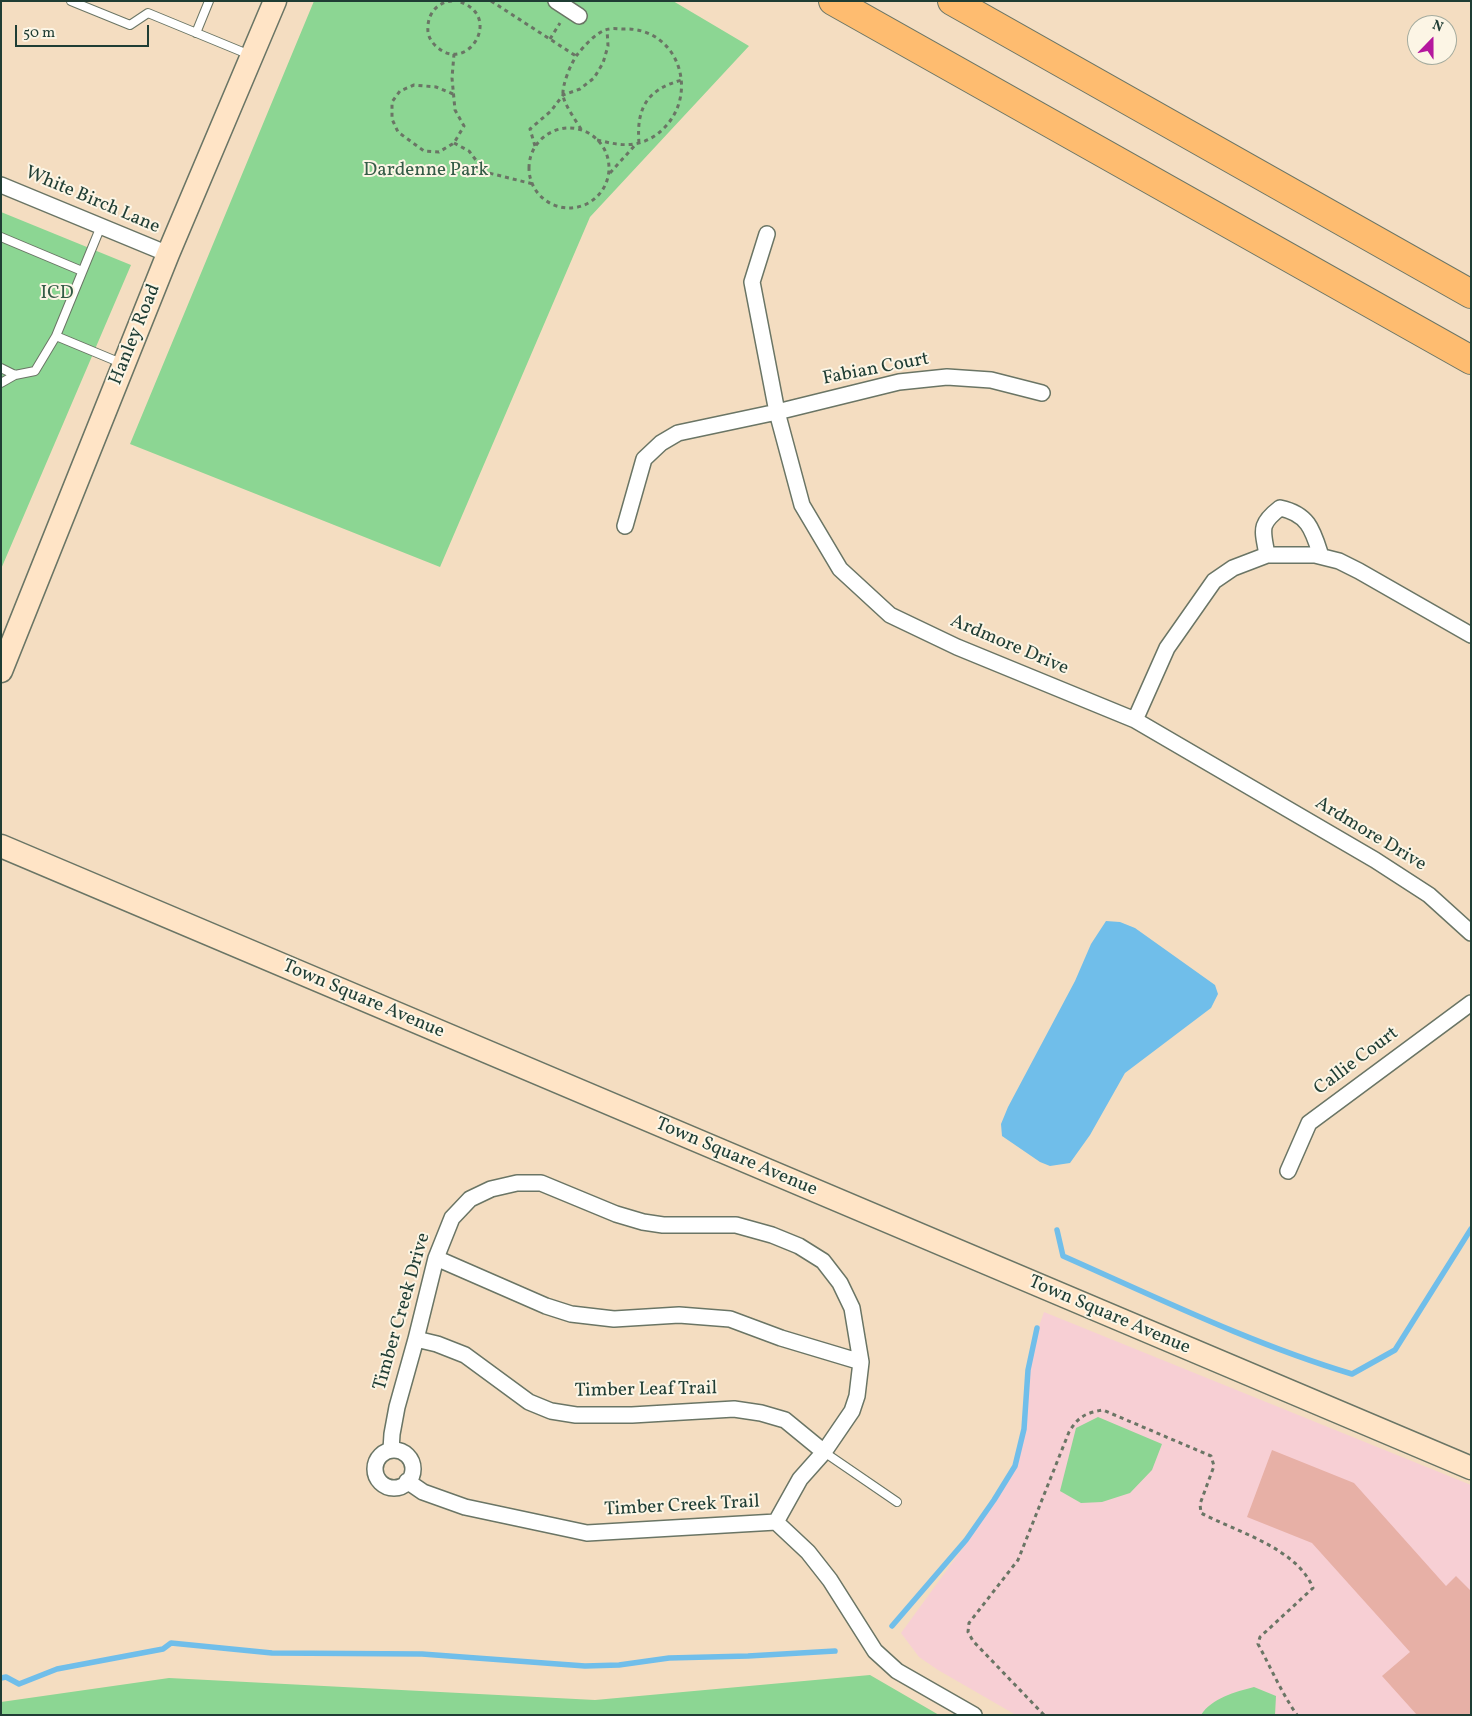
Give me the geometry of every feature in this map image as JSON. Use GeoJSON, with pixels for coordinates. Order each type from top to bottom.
{"type":"FeatureCollection","features":[{"type":"Feature","properties":{"kind":"highway"},"geometry":{"type":"LineString","coordinates":[[833,1],[1471,360]]}},
{"type":"Feature","properties":{"kind":"highway"},"geometry":{"type":"LineString","coordinates":[[952,1],[1471,294]]}},
{"type":"Feature","properties":{"kind":"main road","name":"Hanley Road"},"geometry":{"type":"LineString","coordinates":[[1,671],[168,254],[274,1]]}},
{"type":"Feature","properties":{"kind":"main road","name":"Town Square Avenue"},"geometry":{"type":"LineString","coordinates":[[1,846],[1471,1468]]}},
{"type":"Feature","properties":{"kind":"street"},"geometry":{"type":"LineString","coordinates":[[556,1],[579,16]]}},
{"type":"Feature","properties":{"kind":"street","name":"White Birch Lane"},"geometry":{"type":"LineString","coordinates":[[1,184],[168,254]]}},
{"type":"Feature","properties":{"kind":"street","name":"Ardmore Drive"},"geometry":{"type":"LineString","coordinates":[[767,234],[752,282],[777,412],[802,505],[840,569],[890,615],[957,647],[1135,720],[1375,860],[1429,895],[1471,933]]}},
{"type":"Feature","properties":{"kind":"street","name":"Fabian Court"},"geometry":{"type":"LineString","coordinates":[[625,526],[644,459],[661,442],[678,433],[777,412],[899,382],[947,377],[991,380],[1042,393]]}},
{"type":"Feature","properties":{"kind":"street"},"geometry":{"type":"LineString","coordinates":[[1267,555],[1263,531],[1267,518],[1280,508],[1291,510],[1304,518],[1315,536],[1321,556]]}},
{"type":"Feature","properties":{"kind":"street"},"geometry":{"type":"LineString","coordinates":[[1135,720],[1167,648],[1214,581],[1233,568],[1267,555],[1315,555],[1338,561],[1471,635]]}},
{"type":"Feature","properties":{"kind":"street","name":"Callie Court"},"geometry":{"type":"LineString","coordinates":[[1288,1171],[1309,1123],[1471,1003]]}},
{"type":"Feature","properties":{"kind":"street","name":"Timber Creek Drive"},"geometry":{"type":"LineString","coordinates":[[391,1450],[397,1407],[436,1258],[452,1218],[470,1199],[491,1189],[517,1183],[541,1184],[616,1214],[643,1222],[663,1225],[736,1225],[772,1235],[799,1246],[823,1261],[840,1283],[852,1308],[861,1362],[858,1396],[852,1411],[824,1452],[800,1480],[776,1522]]}},
{"type":"Feature","properties":{"kind":"street"},"geometry":{"type":"LineString","coordinates":[[436,1258],[546,1306],[572,1314],[614,1318],[679,1315],[730,1319],[781,1338],[861,1362]]}},
{"type":"Feature","properties":{"kind":"street","name":"Timber Leaf Trail"},"geometry":{"type":"LineString","coordinates":[[416,1339],[437,1344],[465,1355],[529,1402],[551,1411],[576,1415],[632,1415],[734,1409],[761,1413],[785,1420],[824,1452]]}},
{"type":"Feature","properties":{"kind":"street"},"geometry":{"type":"LineString","coordinates":[[391,1450],[400,1451],[409,1458],[412,1470],[408,1481],[403,1485],[391,1487],[380,1482],[376,1476],[375,1464],[382,1454],[391,1450]]}},
{"type":"Feature","properties":{"kind":"street","name":"Timber Creek Trail"},"geometry":{"type":"LineString","coordinates":[[408,1481],[423,1492],[465,1507],[587,1533],[776,1522],[808,1552],[830,1580],[875,1651],[897,1670],[974,1715]]}},
{"type":"Feature","properties":{"kind":"lane"},"geometry":{"type":"LineString","coordinates":[[71,1],[130,25],[148,13],[252,56]]}},
{"type":"Feature","properties":{"kind":"lane"},"geometry":{"type":"LineString","coordinates":[[196,33],[209,1]]}},
{"type":"Feature","properties":{"kind":"lane"},"geometry":{"type":"LineString","coordinates":[[1,383],[16,375],[35,371],[56,336],[101,226]]}},
{"type":"Feature","properties":{"kind":"lane"},"geometry":{"type":"LineString","coordinates":[[1,237],[82,271]]}},
{"type":"Feature","properties":{"kind":"lane"},"geometry":{"type":"LineString","coordinates":[[56,336],[124,364]]}},
{"type":"Feature","properties":{"kind":"lane"},"geometry":{"type":"LineString","coordinates":[[1,368],[16,375]]}},
{"type":"Feature","properties":{"kind":"lane"},"geometry":{"type":"LineString","coordinates":[[824,1452],[897,1502]]}},
{"type":"Feature","properties":{"kind":"path"},"geometry":{"type":"LineString","coordinates":[[452,1],[438,6],[432,12],[427,30],[431,41],[438,49],[454,54],[470,48],[477,40],[480,29],[479,19],[474,10],[467,2],[457,1]]}},
{"type":"Feature","properties":{"kind":"path"},"geometry":{"type":"LineString","coordinates":[[491,1],[576,56]]}},
{"type":"Feature","properties":{"kind":"path"},"geometry":{"type":"LineString","coordinates":[[535,146],[530,129],[551,111],[564,95],[568,72],[576,56],[592,39],[607,29],[635,28],[657,38],[674,54],[682,80],[681,100],[671,122],[656,136],[638,143],[615,144],[597,140]]}},
{"type":"Feature","properties":{"kind":"path"},"geometry":{"type":"LineString","coordinates":[[564,95],[580,89],[594,78],[603,63],[608,46],[607,29]]}},
{"type":"Feature","properties":{"kind":"path"},"geometry":{"type":"LineString","coordinates":[[453,94],[436,88],[414,85],[400,91],[392,102],[392,119],[398,132],[424,151],[439,152],[454,143],[464,126],[454,110],[454,54]]}},
{"type":"Feature","properties":{"kind":"path"},"geometry":{"type":"LineString","coordinates":[[609,174],[638,143],[637,126],[642,109],[651,95],[666,84],[682,80]]}},
{"type":"Feature","properties":{"kind":"path"},"geometry":{"type":"LineString","coordinates":[[564,95],[581,129]]}},
{"type":"Feature","properties":{"kind":"path"},"geometry":{"type":"LineString","coordinates":[[560,128],[581,129],[590,133],[597,140],[602,144],[608,158],[609,174],[604,188],[593,200],[579,207],[564,207],[548,202],[537,191],[530,177],[530,161],[535,146],[546,135],[560,128]]}},
{"type":"Feature","properties":{"kind":"path"},"geometry":{"type":"LineString","coordinates":[[454,143],[469,150],[485,172],[533,184]]}},
{"type":"Feature","properties":{"kind":"path"},"geometry":{"type":"LineString","coordinates":[[1044,1715],[973,1640],[968,1632],[970,1623],[1018,1560],[1069,1432],[1075,1422],[1081,1417],[1103,1410],[1211,1456],[1214,1466],[1200,1504],[1201,1513],[1283,1554],[1297,1563],[1309,1578],[1313,1588],[1260,1637],[1258,1644],[1278,1685],[1297,1715]]}},
{"type":"Feature","properties":{"kind":"shaded area"},"geometry":{"type":"Polygon","coordinates":[[[1044,1312],[1471,1485],[1471,1715],[1016,1715],[919,1657],[901,1633],[968,1541],[1016,1466],[1026,1430],[1030,1370],[1038,1329],[1044,1312]]]}},
{"type":"Feature","properties":{"kind":"green space","name":"Dardenne Park"},"geometry":{"type":"Polygon","coordinates":[[[314,1],[673,1],[749,46],[590,217],[440,567],[130,444],[314,1]]]}},
{"type":"Feature","properties":{"kind":"green space","name":"ICD"},"geometry":{"type":"Polygon","coordinates":[[[1,212],[131,265],[1,569],[1,212]]]}},
{"type":"Feature","properties":{"kind":"green space"},"geometry":{"type":"Polygon","coordinates":[[[1098,1417],[1162,1444],[1152,1470],[1130,1493],[1102,1502],[1081,1503],[1060,1491],[1076,1428],[1098,1417]]]}},
{"type":"Feature","properties":{"kind":"green space"},"geometry":{"type":"Polygon","coordinates":[[[870,1675],[939,1715],[1,1715],[1,1702],[169,1678],[595,1700],[870,1675]]]}},
{"type":"Feature","properties":{"kind":"green space"},"geometry":{"type":"Polygon","coordinates":[[[1254,1687],[1276,1696],[1275,1715],[1201,1715],[1211,1704],[1218,1700],[1254,1687]]]}},
{"type":"Feature","properties":{"kind":"water"},"geometry":{"type":"Polygon","coordinates":[[[1106,921],[1120,922],[1135,928],[1215,985],[1218,994],[1211,1008],[1125,1073],[1090,1135],[1070,1163],[1050,1166],[1040,1162],[1002,1136],[1001,1124],[1008,1107],[1075,981],[1091,944],[1106,921]]]}},
{"type":"Feature","properties":{"kind":"building"},"geometry":{"type":"Polygon","coordinates":[[[1272,1450],[1354,1483],[1446,1586],[1456,1576],[1471,1591],[1471,1715],[1417,1715],[1382,1676],[1410,1652],[1312,1543],[1247,1517],[1272,1450]]]}},
{"type":"Feature","properties":{"kind":"waterway"},"geometry":{"type":"LineString","coordinates":[[1057,1230],[1063,1256],[1242,1335],[1352,1374],[1395,1350],[1471,1229]]}},
{"type":"Feature","properties":{"kind":"waterway"},"geometry":{"type":"LineString","coordinates":[[892,1626],[966,1540],[1015,1466],[1024,1429],[1028,1370],[1037,1328]]}},
{"type":"Feature","properties":{"kind":"waterway"},"geometry":{"type":"LineString","coordinates":[[1,1678],[6,1677],[19,1684],[57,1669],[163,1649],[171,1643],[272,1653],[422,1654],[585,1666],[619,1665],[669,1658],[835,1651]]}}]}
